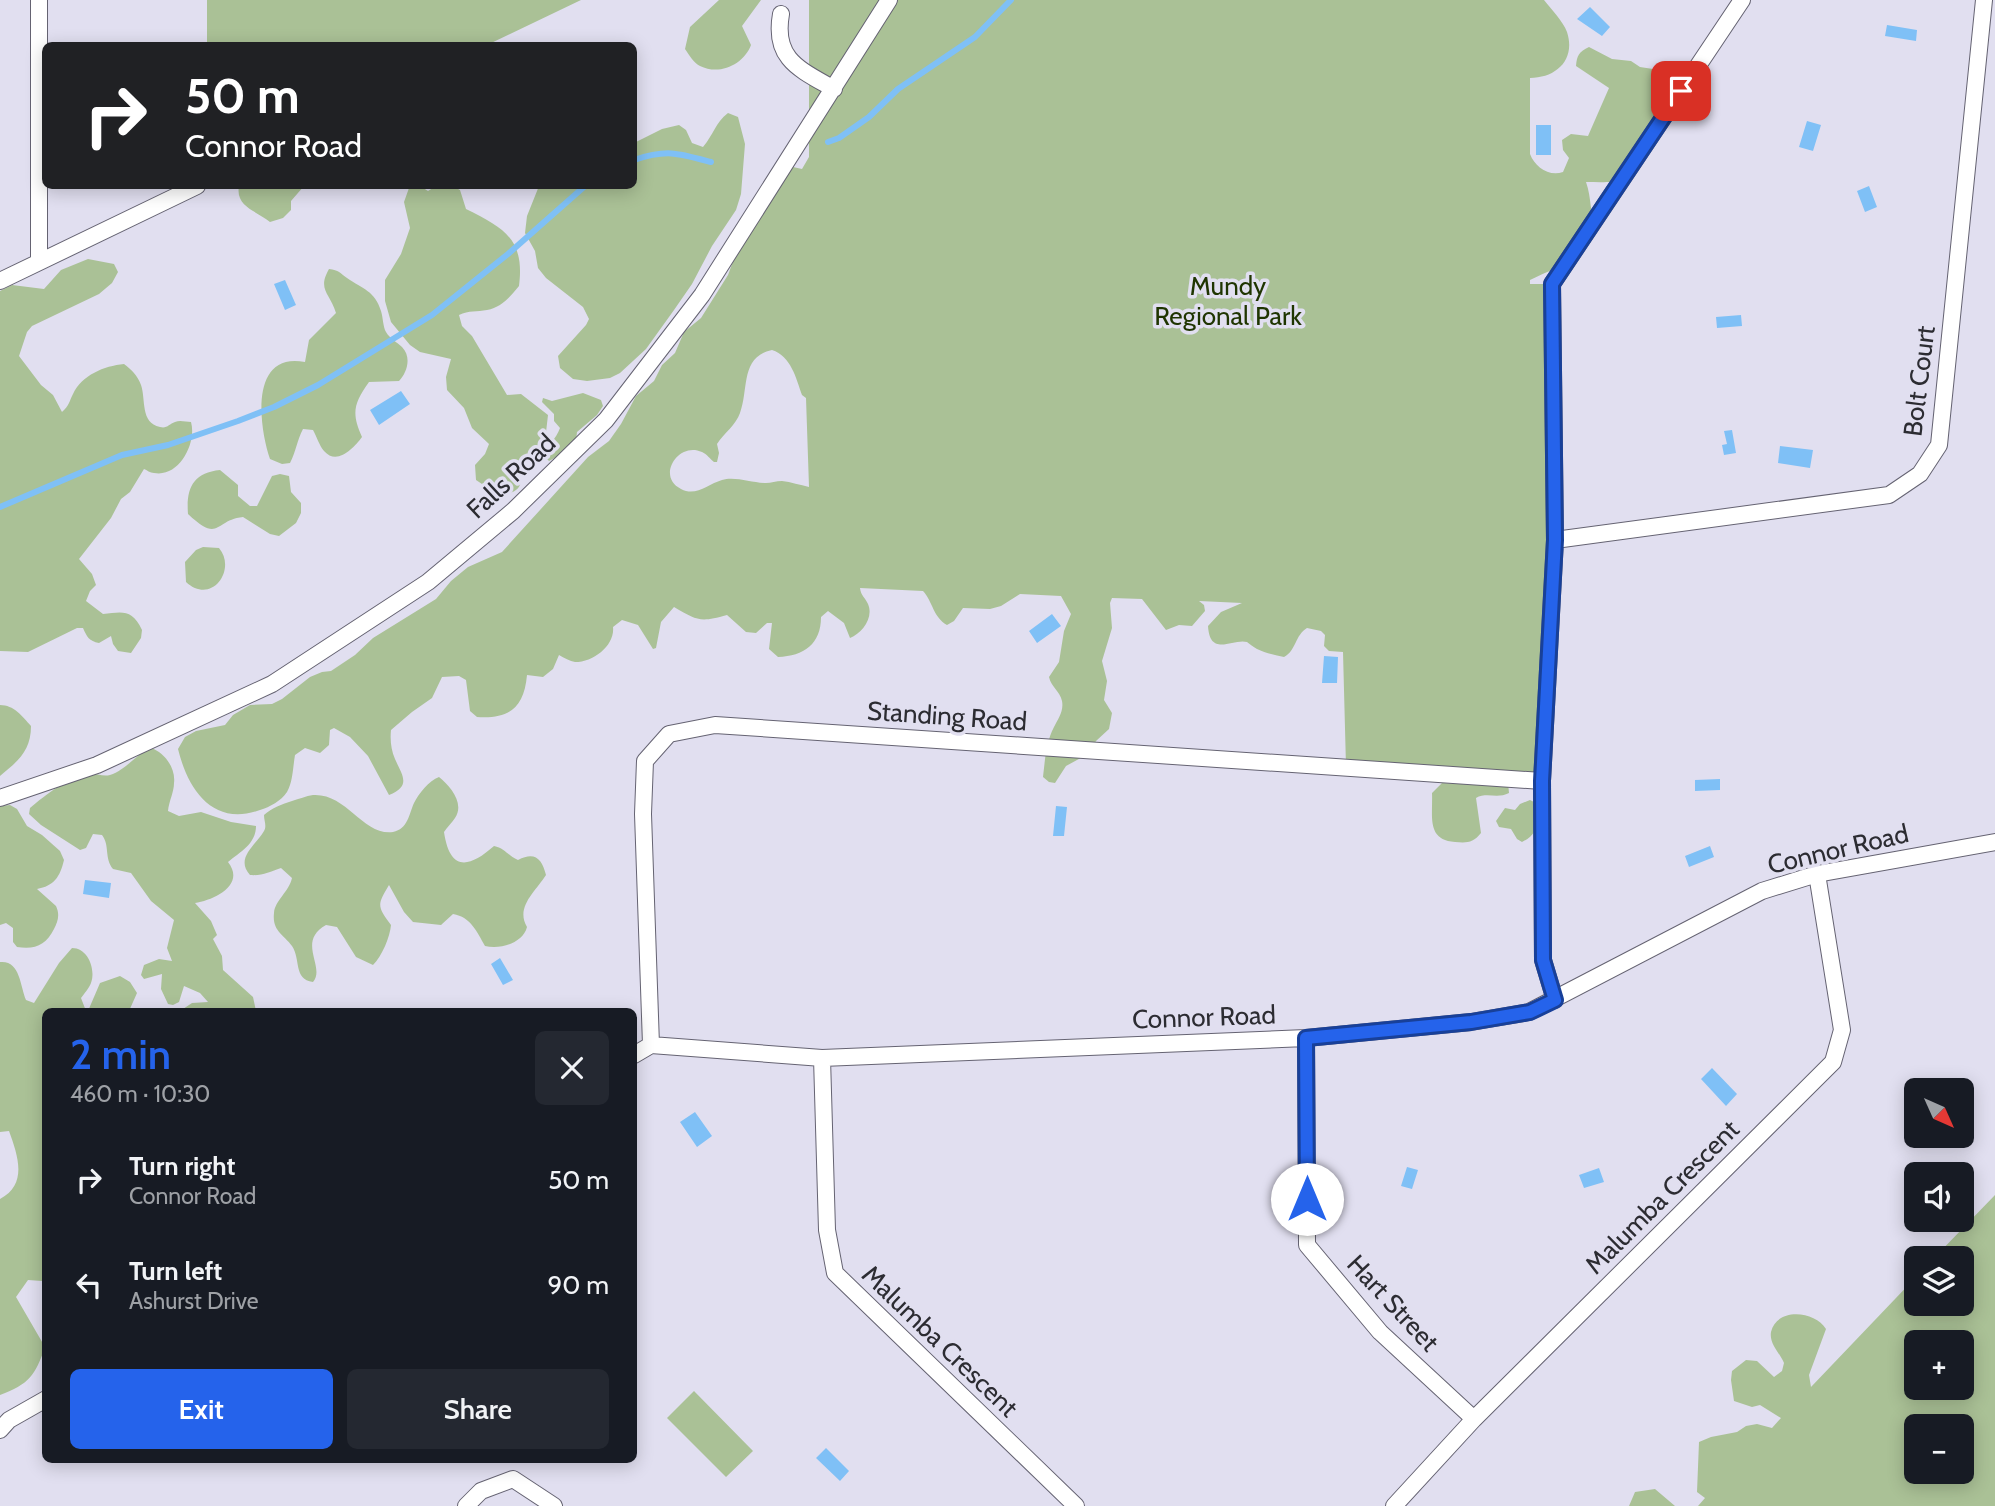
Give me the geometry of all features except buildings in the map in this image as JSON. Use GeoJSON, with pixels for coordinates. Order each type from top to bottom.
{"type":"FeatureCollection","features":[{"type":"Feature","properties":{"kind":"street"},"geometry":{"type":"LineString","coordinates":[[39,0],[39,261]]}},
{"type":"Feature","properties":{"kind":"street","name":"Falls Road"},"geometry":{"type":"LineString","coordinates":[[0,798],[97,765],[272,684],[428,582],[513,511],[606,420],[702,295],[889,0]]}},
{"type":"Feature","properties":{"kind":"street"},"geometry":{"type":"LineString","coordinates":[[1555,1000],[1543,960],[1542,781],[1555,540],[1552,284],[1742,0]]}},
{"type":"Feature","properties":{"kind":"street","name":"Bolt Court"},"geometry":{"type":"LineString","coordinates":[[1555,540],[1889,495],[1920,474],[1939,445],[1984,0]]}},
{"type":"Feature","properties":{"kind":"street"},"geometry":{"type":"LineString","coordinates":[[781,14],[779,44],[788,58],[834,89]]}},
{"type":"Feature","properties":{"kind":"street"},"geometry":{"type":"LineString","coordinates":[[0,281],[191,189]]}},
{"type":"Feature","properties":{"kind":"street","name":"Standing Road"},"geometry":{"type":"LineString","coordinates":[[651,1045],[643,814],[645,761],[669,734],[715,725],[1542,781]]}},
{"type":"Feature","properties":{"kind":"street","name":"Connor Road"},"geometry":{"type":"LineString","coordinates":[[651,1045],[822,1058],[1306,1038],[1471,1022],[1530,1012],[1762,891],[1817,874],[1995,842]]}},
{"type":"Feature","properties":{"kind":"street","name":"Malumba Crescent"},"geometry":{"type":"LineString","coordinates":[[1394,1506],[1474,1419],[1833,1062],[1842,1030],[1817,874]]}},
{"type":"Feature","properties":{"kind":"street","name":"Hart Street"},"geometry":{"type":"LineString","coordinates":[[1306,1038],[1307,1245],[1380,1332],[1474,1419]]}},
{"type":"Feature","properties":{"kind":"street"},"geometry":{"type":"LineString","coordinates":[[637,1053],[651,1045]]}},
{"type":"Feature","properties":{"kind":"street","name":"Malumba Crescent"},"geometry":{"type":"LineString","coordinates":[[822,1058],[827,1230],[835,1273],[1076,1506]]}},
{"type":"Feature","properties":{"kind":"street"},"geometry":{"type":"LineString","coordinates":[[0,1430],[9,1420],[42,1401]]}},
{"type":"Feature","properties":{"kind":"street"},"geometry":{"type":"LineString","coordinates":[[466,1506],[481,1491],[513,1479],[554,1506]]}},
{"type":"Feature","properties":{"kind":"green space"},"geometry":{"type":"Polygon","coordinates":[[[207,0],[581,0],[493,42],[207,42],[207,0]]]}},
{"type":"Feature","properties":{"kind":"green space"},"geometry":{"type":"Polygon","coordinates":[[[719,0],[761,0],[742,26],[751,45],[748,52],[737,63],[715,70],[698,65],[685,49],[690,27],[719,0]]]}},
{"type":"Feature","properties":{"kind":"green space","name":"Mundy Regional Park"},"geometry":{"type":"Polygon","coordinates":[[[809,0],[1544,0],[1563,24],[1569,42],[1569,51],[1562,66],[1548,75],[1530,78],[1530,154],[1539,167],[1553,173],[1563,172],[1569,158],[1563,150],[1562,140],[1571,134],[1588,136],[1609,88],[1576,66],[1581,52],[1589,47],[1612,59],[1631,61],[1640,67],[1653,69],[1662,92],[1661,103],[1653,124],[1633,155],[1641,166],[1631,177],[1609,182],[1586,182],[1597,228],[1593,238],[1587,247],[1570,261],[1530,280],[1530,284],[1552,284],[1555,540],[1542,781],[1346,766],[1343,652],[1329,651],[1324,646],[1325,635],[1321,631],[1307,628],[1284,657],[1260,650],[1247,642],[1218,644],[1213,641],[1208,626],[1221,612],[1242,603],[1199,601],[1204,605],[1205,611],[1192,626],[1179,625],[1166,630],[1142,599],[1112,598],[1112,628],[1102,661],[1107,681],[1104,700],[1112,713],[1109,729],[1096,741],[1088,754],[1066,766],[1055,783],[1049,782],[1043,777],[1046,751],[1062,705],[1049,677],[1059,662],[1064,631],[1071,614],[1061,596],[1020,594],[1001,606],[990,609],[963,608],[954,621],[947,625],[939,618],[923,591],[860,588],[868,604],[869,615],[859,633],[850,638],[844,623],[828,611],[821,617],[818,635],[809,647],[787,656],[778,657],[769,649],[772,623],[767,623],[756,633],[746,632],[727,615],[699,619],[674,607],[661,622],[656,648],[653,649],[638,625],[622,620],[613,627],[611,640],[596,656],[575,662],[559,655],[553,669],[543,677],[527,675],[518,704],[506,714],[477,717],[470,711],[466,680],[459,676],[442,677],[432,698],[391,730],[393,752],[403,784],[389,795],[368,756],[350,737],[334,728],[330,730],[329,745],[320,753],[305,748],[295,755],[289,788],[282,798],[271,805],[243,814],[216,809],[205,801],[196,791],[182,764],[178,749],[185,737],[196,731],[225,725],[233,715],[250,705],[272,704],[310,677],[331,671],[355,655],[373,638],[436,599],[451,581],[468,567],[502,552],[588,457],[609,441],[636,396],[654,381],[662,365],[675,353],[684,332],[701,318],[728,275],[738,248],[793,167],[802,169],[809,157],[809,0]],[[772,350],[762,354],[750,367],[738,417],[717,444],[717,462],[702,452],[685,451],[673,462],[670,469],[674,484],[692,492],[727,479],[766,483],[782,481],[809,487],[806,398],[802,395],[788,362],[772,350]]]}},
{"type":"Feature","properties":{"kind":"green space"},"geometry":{"type":"Polygon","coordinates":[[[728,113],[738,117],[745,144],[741,194],[736,210],[712,246],[692,284],[646,349],[620,373],[610,378],[587,381],[573,379],[560,368],[558,356],[589,319],[583,307],[546,278],[538,268],[535,251],[525,233],[527,216],[538,189],[637,189],[637,142],[662,129],[679,125],[686,130],[692,143],[703,147],[728,113]]]}},
{"type":"Feature","properties":{"kind":"green space"},"geometry":{"type":"Polygon","coordinates":[[[239,189],[301,189],[291,201],[291,210],[283,218],[270,222],[248,208],[240,199],[239,189]]]}},
{"type":"Feature","properties":{"kind":"green space"},"geometry":{"type":"Polygon","coordinates":[[[409,189],[458,189],[466,209],[501,229],[515,246],[519,257],[519,286],[509,298],[492,309],[459,315],[462,326],[472,336],[507,395],[521,394],[548,415],[545,441],[518,465],[521,478],[519,486],[517,490],[507,494],[500,496],[476,480],[475,465],[485,454],[489,444],[472,428],[464,408],[447,390],[446,377],[451,359],[420,352],[410,345],[391,322],[385,301],[385,280],[401,254],[410,228],[404,202],[409,189]]]}},
{"type":"Feature","properties":{"kind":"green space"},"geometry":{"type":"Polygon","coordinates":[[[88,259],[114,264],[118,272],[112,283],[99,294],[32,326],[27,332],[19,356],[41,385],[53,395],[62,412],[77,387],[88,377],[101,369],[124,364],[140,382],[149,421],[162,427],[177,421],[191,422],[189,449],[171,470],[154,473],[144,469],[130,492],[121,499],[111,518],[79,559],[92,574],[96,585],[86,601],[103,614],[131,615],[142,630],[141,638],[131,653],[118,651],[111,636],[99,643],[93,641],[83,628],[77,628],[28,652],[0,651],[0,291],[12,285],[44,289],[61,270],[88,259]]]}},
{"type":"Feature","properties":{"kind":"green space"},"geometry":{"type":"Polygon","coordinates":[[[329,269],[339,272],[368,291],[375,299],[386,332],[405,351],[407,365],[399,381],[369,382],[364,389],[357,402],[355,415],[362,437],[345,454],[334,457],[329,455],[322,449],[313,430],[303,429],[290,463],[282,464],[270,459],[266,445],[261,411],[262,394],[266,379],[274,368],[287,362],[305,362],[309,340],[336,313],[324,287],[329,269]]]}},
{"type":"Feature","properties":{"kind":"green space"},"geometry":{"type":"Polygon","coordinates":[[[583,393],[601,400],[603,406],[597,415],[577,432],[576,441],[569,450],[549,461],[545,457],[546,453],[560,428],[554,421],[554,414],[542,402],[543,398],[552,401],[583,393]]]}},
{"type":"Feature","properties":{"kind":"green space"},"geometry":{"type":"Polygon","coordinates":[[[220,470],[238,485],[238,496],[250,506],[257,506],[272,476],[289,476],[291,492],[301,503],[301,513],[296,523],[279,536],[270,534],[243,517],[212,529],[198,523],[188,514],[190,489],[203,474],[220,470]]]}},
{"type":"Feature","properties":{"kind":"green space"},"geometry":{"type":"Polygon","coordinates":[[[203,547],[219,548],[224,556],[225,566],[219,582],[205,590],[186,582],[185,562],[196,550],[203,547]]]}},
{"type":"Feature","properties":{"kind":"green space"},"geometry":{"type":"Polygon","coordinates":[[[0,705],[14,709],[31,726],[26,749],[0,776],[0,705]]]}},
{"type":"Feature","properties":{"kind":"green space"},"geometry":{"type":"Polygon","coordinates":[[[151,748],[156,750],[171,766],[174,786],[168,811],[179,816],[201,812],[231,822],[256,826],[250,843],[228,862],[233,870],[230,884],[219,895],[195,903],[211,921],[217,935],[213,939],[222,956],[223,970],[253,997],[255,1008],[184,1008],[192,1003],[208,1002],[200,993],[184,986],[179,1002],[168,1004],[161,989],[162,974],[144,979],[141,975],[144,965],[159,959],[172,961],[167,948],[174,920],[151,901],[131,873],[113,869],[102,835],[93,834],[86,848],[80,850],[29,814],[30,808],[65,782],[88,774],[110,775],[151,748]]]}},
{"type":"Feature","properties":{"kind":"green space"},"geometry":{"type":"Polygon","coordinates":[[[439,777],[452,790],[457,801],[458,812],[444,832],[447,845],[456,860],[469,862],[494,846],[518,860],[529,856],[540,861],[546,875],[525,906],[525,933],[510,944],[491,947],[485,946],[473,926],[464,918],[453,914],[441,925],[413,922],[404,912],[389,885],[380,905],[391,925],[390,930],[385,946],[373,965],[356,957],[337,927],[326,925],[313,939],[316,976],[313,982],[307,980],[300,973],[295,951],[276,928],[274,919],[277,904],[292,878],[281,868],[254,875],[250,875],[246,869],[245,858],[265,829],[264,815],[281,805],[305,797],[325,796],[336,800],[373,828],[393,832],[402,828],[419,795],[428,784],[439,777]]]}},
{"type":"Feature","properties":{"kind":"green space"},"geometry":{"type":"Polygon","coordinates":[[[1442,783],[1501,786],[1508,783],[1509,793],[1476,798],[1481,833],[1470,842],[1455,842],[1439,837],[1433,825],[1432,793],[1442,783]]]}},
{"type":"Feature","properties":{"kind":"green space"},"geometry":{"type":"Polygon","coordinates":[[[1530,800],[1534,802],[1537,825],[1532,834],[1522,842],[1511,829],[1499,827],[1496,821],[1505,808],[1515,810],[1520,804],[1530,800]]]}},
{"type":"Feature","properties":{"kind":"green space"},"geometry":{"type":"Polygon","coordinates":[[[10,805],[17,809],[27,826],[60,851],[64,860],[55,880],[48,886],[37,889],[56,906],[57,923],[44,943],[29,948],[17,947],[13,942],[13,928],[6,923],[0,925],[0,806],[10,805]]]}},
{"type":"Feature","properties":{"kind":"green space"},"geometry":{"type":"Polygon","coordinates":[[[72,948],[78,949],[89,960],[92,977],[81,998],[85,1008],[42,1008],[42,1281],[28,1280],[16,1297],[42,1342],[42,1355],[30,1378],[0,1395],[0,1199],[14,1186],[18,1169],[9,1131],[0,1132],[0,962],[12,965],[26,1000],[34,1003],[59,963],[72,948]]]}},
{"type":"Feature","properties":{"kind":"green space"},"geometry":{"type":"Polygon","coordinates":[[[120,976],[130,982],[137,993],[130,1008],[89,1008],[100,983],[120,976]]]}},
{"type":"Feature","properties":{"kind":"green space"},"geometry":{"type":"Polygon","coordinates":[[[1995,1195],[1995,1506],[1698,1506],[1705,1498],[1697,1492],[1699,1442],[1737,1432],[1746,1426],[1757,1424],[1772,1428],[1781,1418],[1760,1405],[1752,1407],[1734,1401],[1731,1380],[1732,1371],[1746,1360],[1757,1361],[1774,1377],[1782,1371],[1784,1363],[1773,1344],[1771,1332],[1781,1318],[1788,1315],[1814,1318],[1826,1329],[1809,1375],[1811,1387],[1904,1290],[1904,1316],[1974,1316],[1974,1246],[1946,1246],[1959,1232],[1974,1232],[1974,1217],[1995,1195]]]}},
{"type":"Feature","properties":{"kind":"green space"},"geometry":{"type":"Polygon","coordinates":[[[694,1391],[753,1451],[726,1477],[667,1418],[694,1391]]]}},
{"type":"Feature","properties":{"kind":"green space"},"geometry":{"type":"Polygon","coordinates":[[[1655,1489],[1675,1506],[1629,1506],[1635,1492],[1655,1489]]]}},
{"type":"Feature","properties":{"kind":"water"},"geometry":{"type":"Polygon","coordinates":[[[1590,7],[1610,27],[1602,36],[1577,19],[1590,7]]]}},
{"type":"Feature","properties":{"kind":"water"},"geometry":{"type":"Polygon","coordinates":[[[1887,25],[1917,30],[1916,41],[1885,36],[1887,25]]]}},
{"type":"Feature","properties":{"kind":"water"},"geometry":{"type":"Polygon","coordinates":[[[1807,121],[1821,125],[1813,151],[1799,147],[1807,121]]]}},
{"type":"Feature","properties":{"kind":"water"},"geometry":{"type":"Polygon","coordinates":[[[1536,125],[1551,125],[1551,155],[1536,155],[1536,125]]]}},
{"type":"Feature","properties":{"kind":"water"},"geometry":{"type":"Polygon","coordinates":[[[1869,186],[1877,207],[1865,212],[1857,191],[1869,186]]]}},
{"type":"Feature","properties":{"kind":"water"},"geometry":{"type":"Polygon","coordinates":[[[285,280],[296,305],[285,310],[274,284],[285,280]]]}},
{"type":"Feature","properties":{"kind":"water"},"geometry":{"type":"Polygon","coordinates":[[[1741,315],[1742,326],[1717,328],[1716,317],[1741,315]]]}},
{"type":"Feature","properties":{"kind":"water"},"geometry":{"type":"Polygon","coordinates":[[[401,391],[410,404],[379,425],[370,410],[401,391]]]}},
{"type":"Feature","properties":{"kind":"water"},"geometry":{"type":"Polygon","coordinates":[[[1732,430],[1736,453],[1724,455],[1722,445],[1727,444],[1724,431],[1732,430]]]}},
{"type":"Feature","properties":{"kind":"water"},"geometry":{"type":"Polygon","coordinates":[[[1780,446],[1813,450],[1810,468],[1778,463],[1780,446]]]}},
{"type":"Feature","properties":{"kind":"water"},"geometry":{"type":"Polygon","coordinates":[[[1052,614],[1061,626],[1037,643],[1029,631],[1052,614]]]}},
{"type":"Feature","properties":{"kind":"water"},"geometry":{"type":"Polygon","coordinates":[[[1324,656],[1338,657],[1337,683],[1322,683],[1324,656]]]}},
{"type":"Feature","properties":{"kind":"water"},"geometry":{"type":"Polygon","coordinates":[[[1720,779],[1720,790],[1695,791],[1695,780],[1720,779]]]}},
{"type":"Feature","properties":{"kind":"water"},"geometry":{"type":"Polygon","coordinates":[[[1056,806],[1067,807],[1064,836],[1053,836],[1056,806]]]}},
{"type":"Feature","properties":{"kind":"water"},"geometry":{"type":"Polygon","coordinates":[[[1710,846],[1714,857],[1689,867],[1685,856],[1710,846]]]}},
{"type":"Feature","properties":{"kind":"water"},"geometry":{"type":"Polygon","coordinates":[[[85,880],[111,883],[109,898],[83,894],[85,880]]]}},
{"type":"Feature","properties":{"kind":"water"},"geometry":{"type":"Polygon","coordinates":[[[500,958],[513,980],[503,985],[491,964],[500,958]]]}},
{"type":"Feature","properties":{"kind":"water"},"geometry":{"type":"Polygon","coordinates":[[[1712,1068],[1737,1094],[1726,1106],[1701,1079],[1712,1068]]]}},
{"type":"Feature","properties":{"kind":"water"},"geometry":{"type":"Polygon","coordinates":[[[695,1112],[712,1136],[697,1147],[680,1122],[695,1112]]]}},
{"type":"Feature","properties":{"kind":"water"},"geometry":{"type":"Polygon","coordinates":[[[1407,1167],[1418,1170],[1412,1189],[1401,1186],[1407,1167]]]}},
{"type":"Feature","properties":{"kind":"water"},"geometry":{"type":"Polygon","coordinates":[[[1599,1168],[1604,1182],[1584,1188],[1579,1175],[1599,1168]]]}},
{"type":"Feature","properties":{"kind":"water"},"geometry":{"type":"Polygon","coordinates":[[[826,1448],[849,1471],[840,1481],[816,1458],[826,1448]]]}},
{"type":"Feature","properties":{"kind":"waterway"},"geometry":{"type":"LineString","coordinates":[[828,142],[839,138],[869,117],[898,89],[975,37],[1011,0]]}},
{"type":"Feature","properties":{"kind":"waterway"},"geometry":{"type":"LineString","coordinates":[[637,159],[655,154],[672,154],[711,162]]}},
{"type":"Feature","properties":{"kind":"waterway"},"geometry":{"type":"LineString","coordinates":[[0,507],[122,455],[168,445],[238,421],[318,385],[432,315],[508,254],[582,189]]}},
{"type":"Feature","properties":{"kind":"route"},"geometry":{"type":"LineString","coordinates":[[1307,1199],[1306,1038],[1471,1022],[1530,1012],[1555,1000],[1543,960],[1542,781],[1555,540],[1552,284],[1681,91]]}}]}
